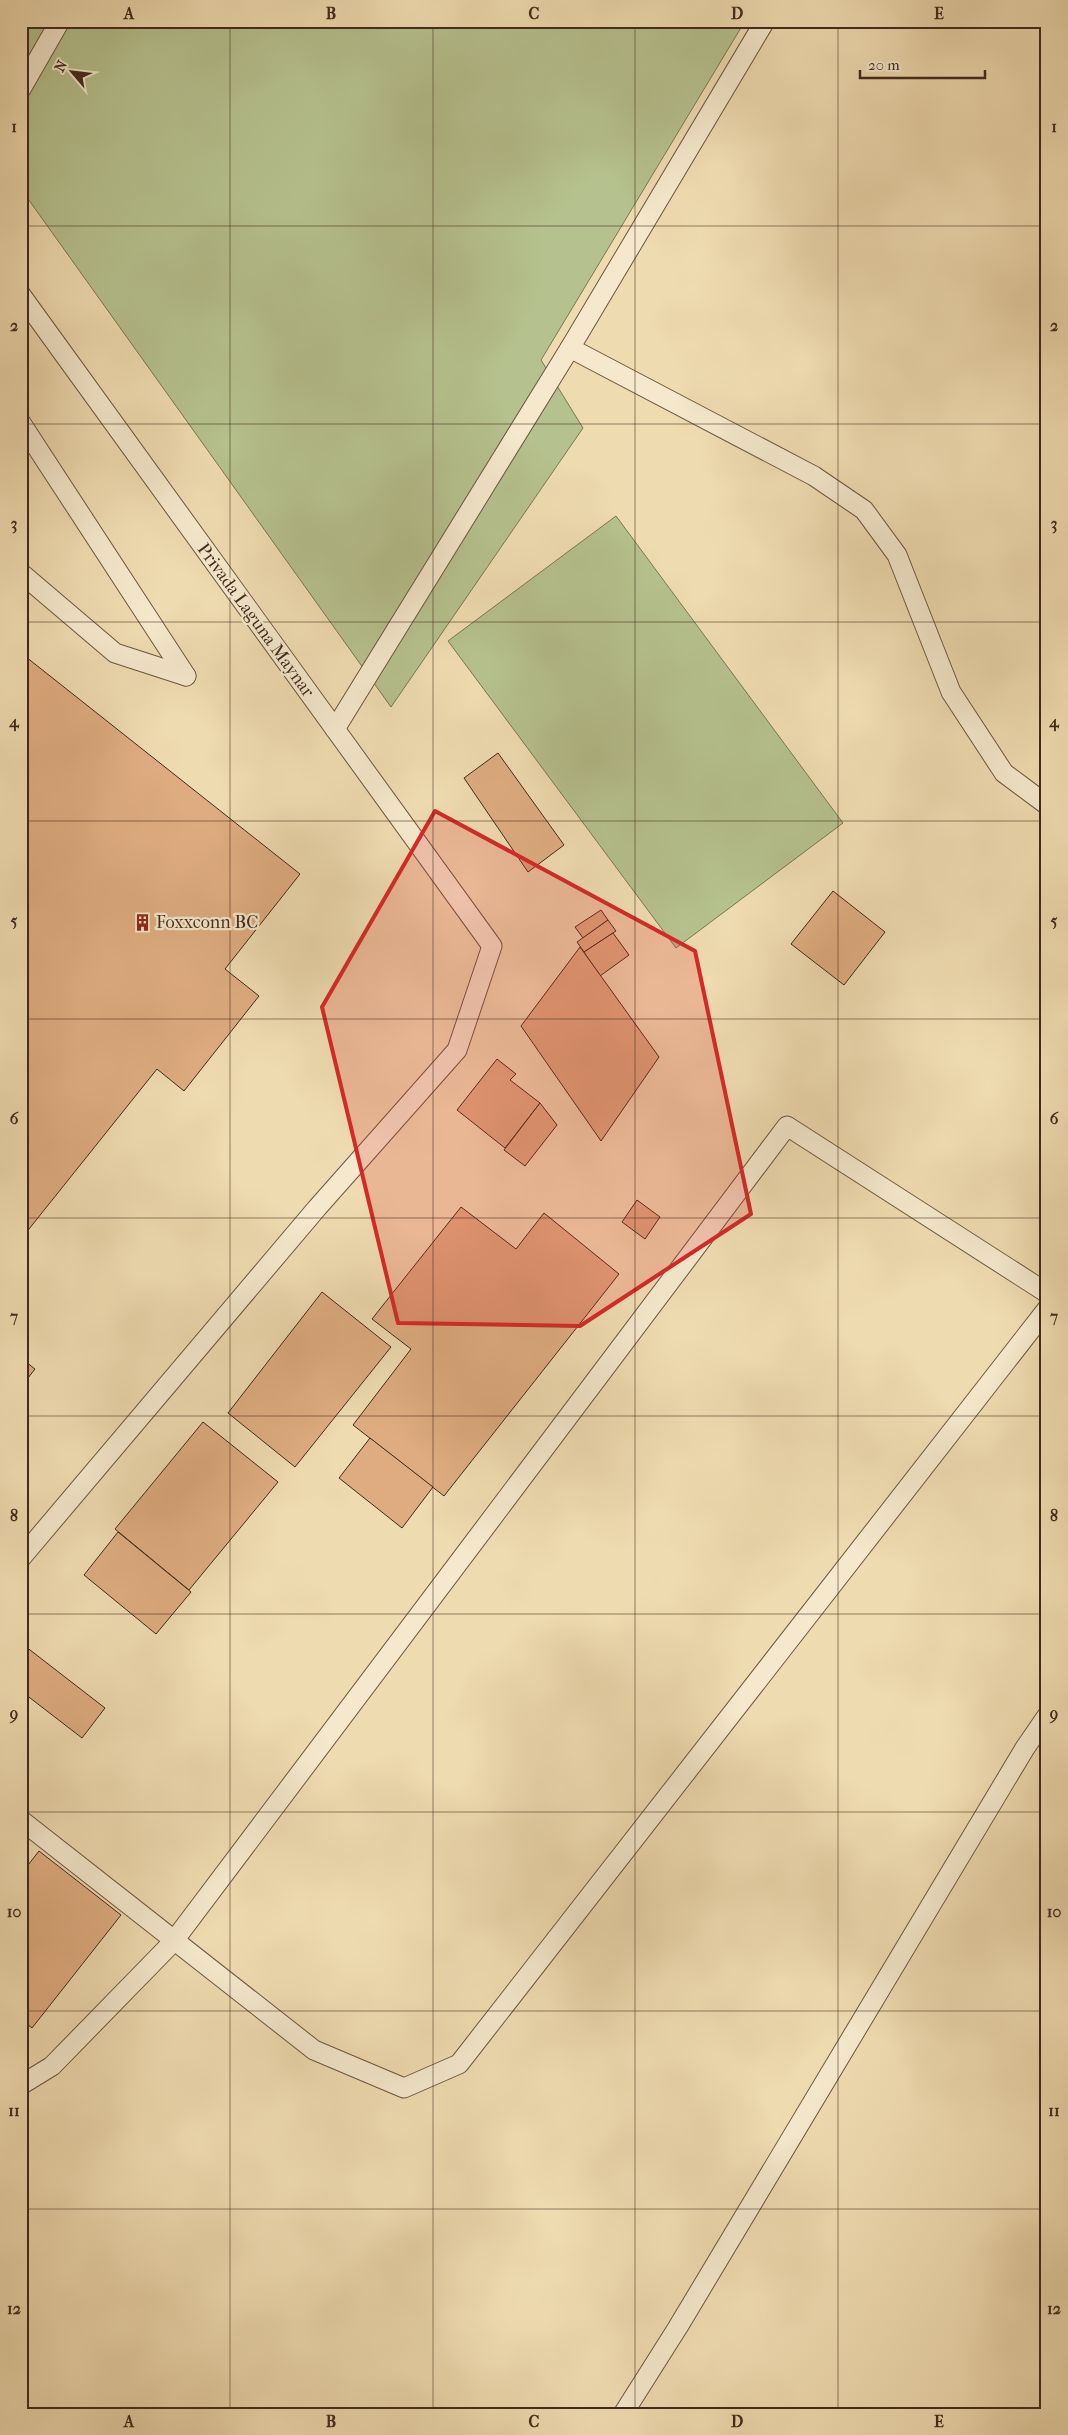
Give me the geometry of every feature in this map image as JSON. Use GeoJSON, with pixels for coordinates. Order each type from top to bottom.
{"type":"FeatureCollection","features":[{"type":"Feature","properties":{"kind":"lane"},"geometry":{"type":"LineString","coordinates":[[21,89],[60,21]]}},
{"type":"Feature","properties":{"kind":"lane"},"geometry":{"type":"LineString","coordinates":[[335,729],[570,348],[765,21]]}},
{"type":"Feature","properties":{"kind":"lane","name":"Privada Laguna Maynar"},"geometry":{"type":"LineString","coordinates":[[21,295],[492,946],[457,1050],[317,1208],[21,1558]]}},
{"type":"Feature","properties":{"kind":"lane"},"geometry":{"type":"LineString","coordinates":[[570,348],[814,476],[864,510],[897,555],[951,692],[1004,773],[1047,805]]}},
{"type":"Feature","properties":{"kind":"lane"},"geometry":{"type":"LineString","coordinates":[[21,422],[186,676],[115,653],[21,573]]}},
{"type":"Feature","properties":{"kind":"lane"},"geometry":{"type":"LineString","coordinates":[[21,2085],[52,2066],[173,1942],[788,1126],[1047,1293]]}},
{"type":"Feature","properties":{"kind":"lane"},"geometry":{"type":"LineString","coordinates":[[21,1820],[173,1942],[314,2050],[404,2088],[459,2064],[1047,1309]]}},
{"type":"Feature","properties":{"kind":"lane"},"geometry":{"type":"LineString","coordinates":[[623,2414],[678,2327],[1024,1748],[1047,1716]]}},
{"type":"Feature","properties":{"kind":"highlighted area"},"geometry":{"type":"Polygon","coordinates":[[[435,811],[695,951],[751,1214],[580,1326],[398,1323],[322,1007],[435,811]]]}},
{"type":"Feature","properties":{"kind":"green space"},"geometry":{"type":"Polygon","coordinates":[[[21,21],[745,21],[541,360],[583,428],[391,707],[21,189],[21,21]]]}},
{"type":"Feature","properties":{"kind":"green space"},"geometry":{"type":"Polygon","coordinates":[[[616,516],[843,823],[676,948],[448,641],[616,516]]]}},
{"type":"Feature","properties":{"kind":"building","name":"Foxxconn BC"},"geometry":{"type":"Polygon","coordinates":[[[21,653],[300,874],[225,969],[259,996],[184,1091],[157,1069],[21,1239],[21,653]]]}},
{"type":"Feature","properties":{"kind":"building"},"geometry":{"type":"Polygon","coordinates":[[[498,753],[564,845],[528,872],[464,778],[498,753]]]}},
{"type":"Feature","properties":{"kind":"building"},"geometry":{"type":"Polygon","coordinates":[[[833,891],[885,932],[844,985],[791,944],[833,891]]]}},
{"type":"Feature","properties":{"kind":"building"},"geometry":{"type":"Polygon","coordinates":[[[601,910],[608,920],[583,938],[575,927],[601,910]]]}},
{"type":"Feature","properties":{"kind":"building"},"geometry":{"type":"Polygon","coordinates":[[[608,920],[616,931],[584,952],[577,942],[608,920]]]}},
{"type":"Feature","properties":{"kind":"building"},"geometry":{"type":"Polygon","coordinates":[[[613,933],[629,955],[600,976],[584,952],[613,933]]]}},
{"type":"Feature","properties":{"kind":"building"},"geometry":{"type":"Polygon","coordinates":[[[580,947],[659,1057],[601,1141],[521,1026],[580,947]]]}},
{"type":"Feature","properties":{"kind":"building"},"geometry":{"type":"Polygon","coordinates":[[[497,1059],[516,1074],[510,1080],[540,1103],[505,1148],[457,1110],[497,1059]]]}},
{"type":"Feature","properties":{"kind":"building"},"geometry":{"type":"Polygon","coordinates":[[[540,1103],[557,1125],[525,1166],[504,1150],[540,1103]]]}},
{"type":"Feature","properties":{"kind":"building"},"geometry":{"type":"Polygon","coordinates":[[[637,1200],[660,1217],[645,1239],[622,1222],[637,1200]]]}},
{"type":"Feature","properties":{"kind":"building"},"geometry":{"type":"Polygon","coordinates":[[[461,1207],[516,1249],[544,1213],[619,1274],[444,1496],[353,1425],[411,1349],[372,1319],[461,1207]]]}},
{"type":"Feature","properties":{"kind":"building"},"geometry":{"type":"Polygon","coordinates":[[[322,1292],[391,1347],[295,1467],[228,1413],[322,1292]]]}},
{"type":"Feature","properties":{"kind":"building"},"geometry":{"type":"Polygon","coordinates":[[[21,1358],[35,1369],[21,1387],[21,1358]]]}},
{"type":"Feature","properties":{"kind":"building"},"geometry":{"type":"Polygon","coordinates":[[[203,1422],[278,1482],[189,1590],[115,1529],[203,1422]]]}},
{"type":"Feature","properties":{"kind":"building"},"geometry":{"type":"Polygon","coordinates":[[[370,1438],[433,1487],[402,1528],[339,1478],[370,1438]]]}},
{"type":"Feature","properties":{"kind":"building"},"geometry":{"type":"Polygon","coordinates":[[[118,1532],[191,1592],[156,1634],[84,1575],[118,1532]]]}},
{"type":"Feature","properties":{"kind":"building"},"geometry":{"type":"Polygon","coordinates":[[[21,1643],[105,1708],[82,1738],[21,1691],[21,1643]]]}},
{"type":"Feature","properties":{"kind":"building"},"geometry":{"type":"Polygon","coordinates":[[[39,1851],[121,1915],[32,2028],[21,2019],[21,1874],[39,1851]]]}},
{"type":"Feature","properties":{"kind":"place","name":"Foxxconn BC"},"geometry":{"type":"Point","coordinates":[142,922]}}]}
